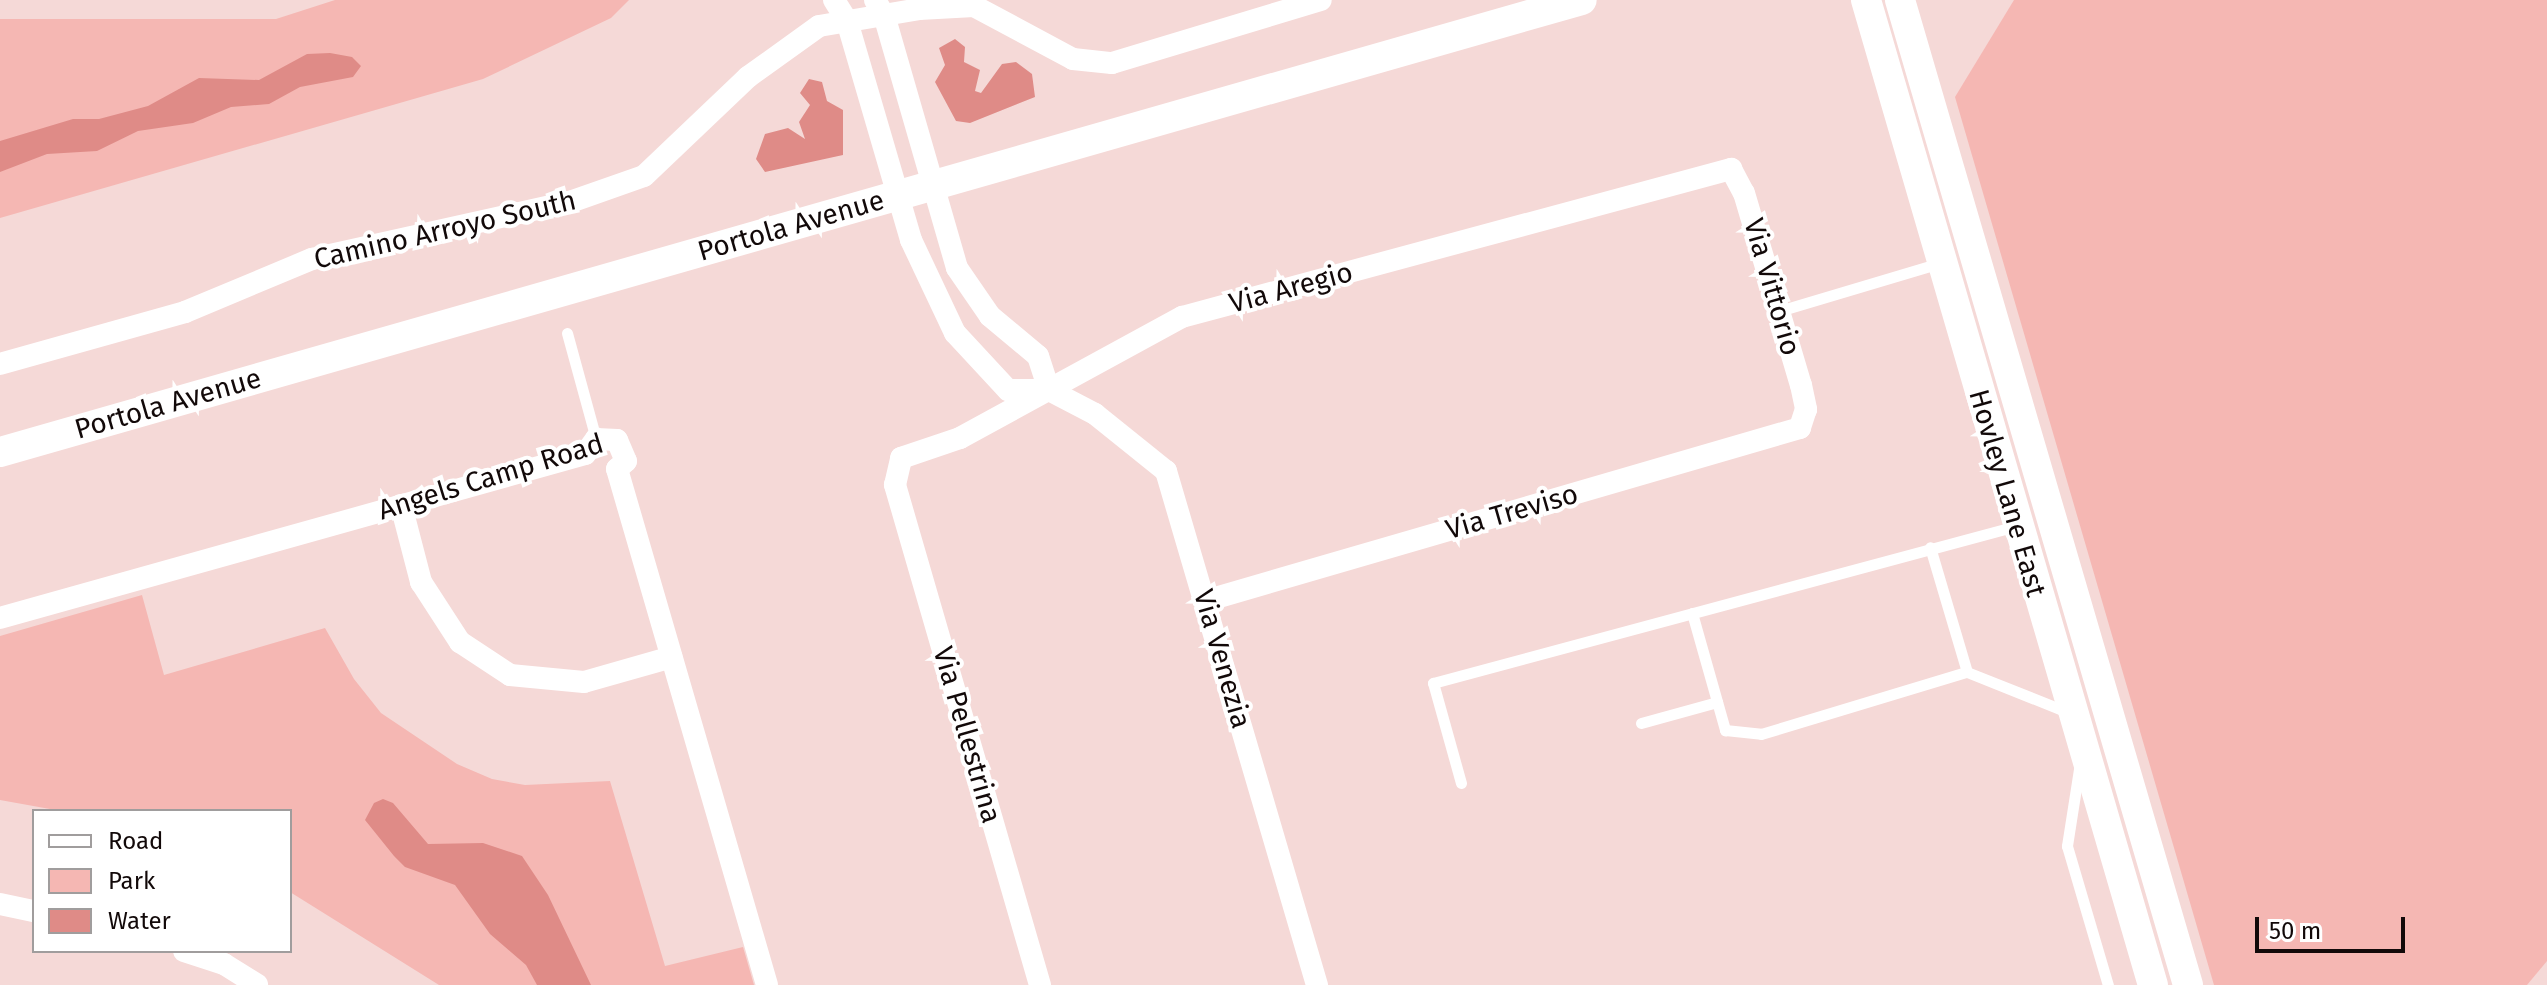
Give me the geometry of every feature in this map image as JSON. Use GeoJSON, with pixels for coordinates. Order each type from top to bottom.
{"type":"FeatureCollection","features":[{"type":"Feature","properties":{"kind":"street","name":"Via Venezia"},"geometry":{"type":"LineString","coordinates":[[834,0],[847,21],[897,196],[936,299],[955,333],[1008,390],[1049,390],[1095,414],[1166,471],[1317,985]]}},
{"type":"Feature","properties":{"kind":"street","name":"Camino Arroyo South"},"geometry":{"type":"LineString","coordinates":[[0,364],[185,312],[312,259],[570,202],[644,176],[795,40],[819,26],[847,21],[880,8],[974,6],[1073,59],[1112,63],[1321,0]]}},
{"type":"Feature","properties":{"kind":"street","name":"Portola Avenue"},"geometry":{"type":"LineString","coordinates":[[0,452],[1582,0]]}},
{"type":"Feature","properties":{"kind":"street","name":"Hovley Lane East"},"geometry":{"type":"LineString","coordinates":[[1866,0],[2016,526],[2153,985]]}},
{"type":"Feature","properties":{"kind":"street","name":"Hovley Lane East"},"geometry":{"type":"LineString","coordinates":[[1900,0],[2188,985]]}},
{"type":"Feature","properties":{"kind":"street"},"geometry":{"type":"LineString","coordinates":[[880,8],[944,231],[974,297],[1038,356],[1049,390]]}},
{"type":"Feature","properties":{"kind":"street","name":"Via Vittorio"},"geometry":{"type":"LineString","coordinates":[[1731,169],[1744,193],[1806,409]]}},
{"type":"Feature","properties":{"kind":"street","name":"Via Aregio"},"geometry":{"type":"LineString","coordinates":[[895,485],[901,458],[960,438],[1182,317],[1731,169]]}},
{"type":"Feature","properties":{"kind":"street","name":"Via Treviso"},"geometry":{"type":"LineString","coordinates":[[1205,601],[1781,436],[1800,428],[1806,409]]}},
{"type":"Feature","properties":{"kind":"street","name":"Angels Camp Road"},"geometry":{"type":"LineString","coordinates":[[0,618],[585,454],[596,439],[617,440],[626,461],[617,469],[767,985]]}},
{"type":"Feature","properties":{"kind":"street","name":"Via Pellestrina"},"geometry":{"type":"LineString","coordinates":[[895,485],[1040,985]]}},
{"type":"Feature","properties":{"kind":"street"},"geometry":{"type":"LineString","coordinates":[[401,505],[421,582],[460,642],[510,675],[584,682],[672,657]]}},
{"type":"Feature","properties":{"kind":"street"},"geometry":{"type":"LineString","coordinates":[[2016,526],[2031,525],[2043,532],[2098,678]]}},
{"type":"Feature","properties":{"kind":"street"},"geometry":{"type":"LineString","coordinates":[[0,904],[32,911]]}},
{"type":"Feature","properties":{"kind":"street"},"geometry":{"type":"LineString","coordinates":[[190,953],[224,964],[257,985]]}},
{"type":"Feature","properties":{"kind":"lane"},"geometry":{"type":"LineString","coordinates":[[1779,311],[1940,262]]}},
{"type":"Feature","properties":{"kind":"lane"},"geometry":{"type":"LineString","coordinates":[[567,333],[596,439]]}},
{"type":"Feature","properties":{"kind":"lane"},"geometry":{"type":"LineString","coordinates":[[1461,783],[1433,683],[2016,526]]}},
{"type":"Feature","properties":{"kind":"lane"},"geometry":{"type":"LineString","coordinates":[[1930,547],[1967,672]]}},
{"type":"Feature","properties":{"kind":"lane"},"geometry":{"type":"LineString","coordinates":[[1692,613],[1725,730],[1761,734],[1967,672],[2076,727],[2078,796],[2067,846],[2108,985]]}},
{"type":"Feature","properties":{"kind":"lane"},"geometry":{"type":"LineString","coordinates":[[1641,723],[1717,702]]}},
{"type":"Feature","properties":{"kind":"green space"},"geometry":{"type":"Polygon","coordinates":[[[335,0],[629,0],[611,18],[483,79],[0,218],[0,19],[276,19],[335,0]]]}},
{"type":"Feature","properties":{"kind":"green space"},"geometry":{"type":"Polygon","coordinates":[[[2014,0],[2547,0],[2547,961],[2527,985],[2214,985],[1955,97],[2014,0]]]}},
{"type":"Feature","properties":{"kind":"green space"},"geometry":{"type":"Polygon","coordinates":[[[142,595],[164,675],[325,628],[354,679],[381,713],[457,764],[492,779],[525,785],[610,781],[665,966],[743,947],[754,985],[439,985],[292,893],[292,809],[50,809],[0,800],[0,636],[142,595]]]}},
{"type":"Feature","properties":{"kind":"water"},"geometry":{"type":"Polygon","coordinates":[[[955,39],[965,47],[964,62],[980,70],[975,91],[981,93],[1002,64],[1016,62],[1032,74],[1035,97],[970,123],[956,121],[935,82],[945,65],[939,48],[955,39]]]}},
{"type":"Feature","properties":{"kind":"water"},"geometry":{"type":"Polygon","coordinates":[[[330,53],[352,57],[361,66],[353,77],[300,87],[269,104],[231,107],[193,123],[138,131],[97,151],[47,154],[0,172],[0,141],[73,119],[99,119],[148,106],[199,78],[259,80],[307,54],[330,53]]]}},
{"type":"Feature","properties":{"kind":"water"},"geometry":{"type":"Polygon","coordinates":[[[809,79],[822,82],[827,101],[843,110],[843,155],[765,172],[756,159],[765,134],[788,128],[805,139],[799,122],[810,105],[800,93],[809,79]]]}},
{"type":"Feature","properties":{"kind":"water"},"geometry":{"type":"Polygon","coordinates":[[[383,799],[393,803],[428,844],[483,843],[522,856],[548,895],[591,985],[537,985],[526,965],[490,934],[455,885],[405,867],[365,820],[374,803],[383,799]]]}}]}
